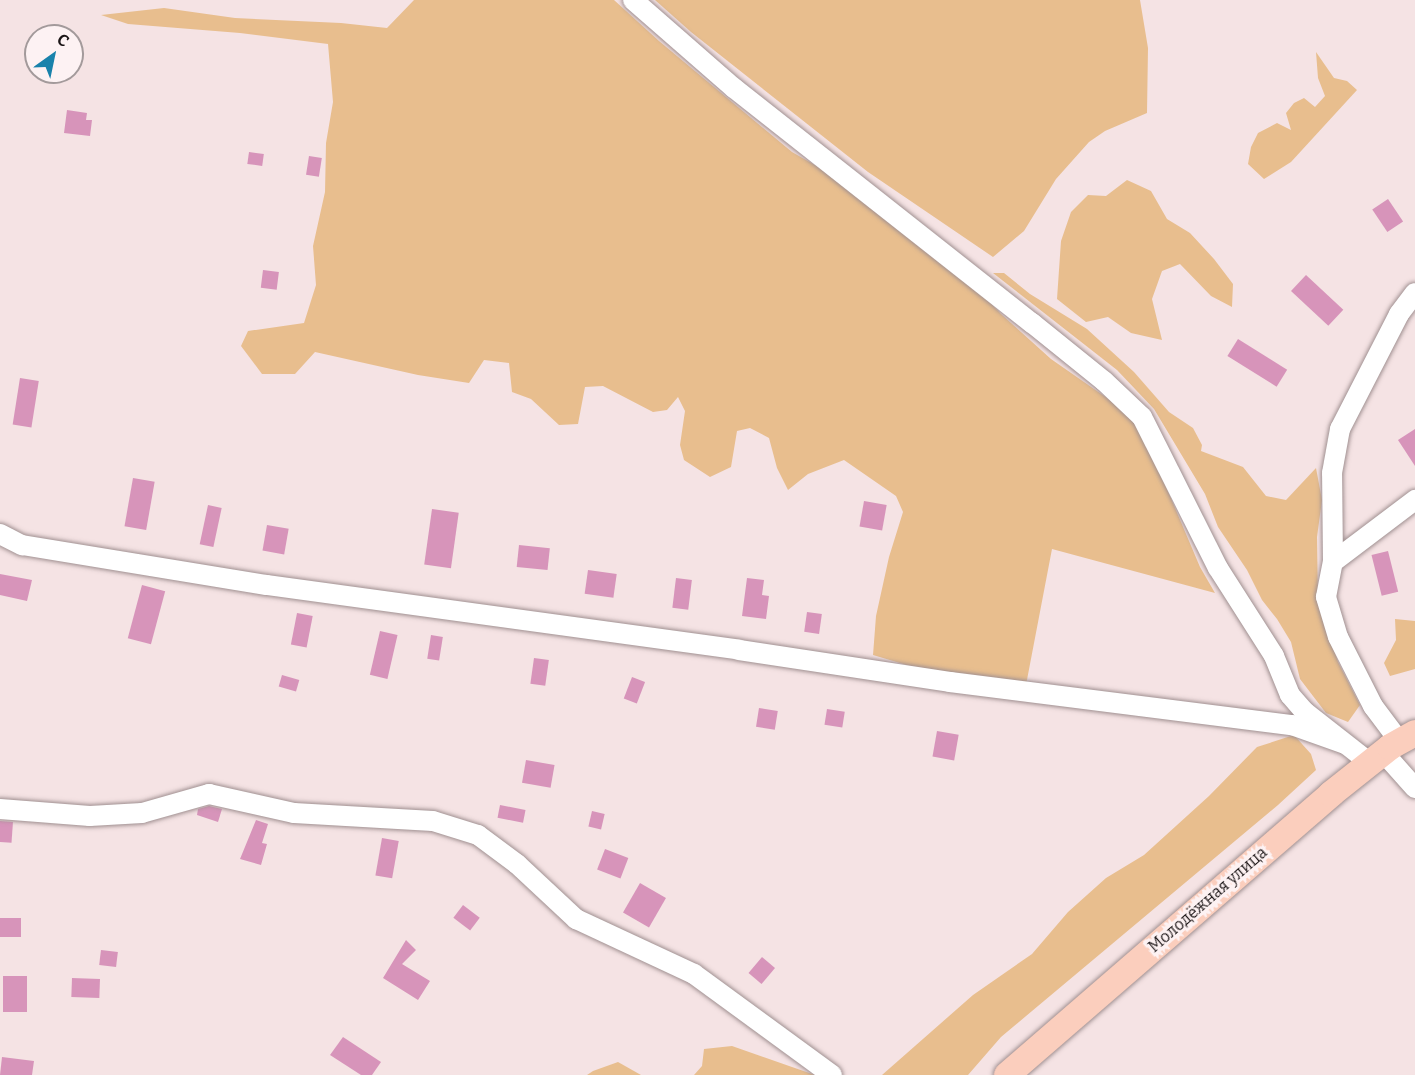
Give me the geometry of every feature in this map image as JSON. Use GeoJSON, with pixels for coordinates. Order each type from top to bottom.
{"type":"FeatureCollection","features":[{"type":"Feature","properties":{"kind":"main road","name":"Молодёжная улица"},"geometry":{"type":"LineString","coordinates":[[1007,1075],[1392,748]]}},
{"type":"Feature","properties":{"kind":"street"},"geometry":{"type":"LineString","coordinates":[[633,0],[734,88],[1104,381],[1142,417],[1218,568],[1274,656],[1290,695],[1305,712],[1345,744]]}},
{"type":"Feature","properties":{"kind":"street"},"geometry":{"type":"LineString","coordinates":[[1415,292],[1389,332],[1340,429],[1332,473],[1333,562],[1326,597],[1338,637],[1392,748],[1415,788]]}},
{"type":"Feature","properties":{"kind":"street"},"geometry":{"type":"LineString","coordinates":[[1333,562],[1415,500]]}},
{"type":"Feature","properties":{"kind":"street"},"geometry":{"type":"LineString","coordinates":[[0,534],[22,544],[267,585],[950,682],[1292,725],[1345,744],[1392,748]]}},
{"type":"Feature","properties":{"kind":"street"},"geometry":{"type":"LineString","coordinates":[[0,809],[90,816],[132,813],[182,803],[209,794],[294,813],[433,821],[478,835],[518,864],[576,919],[694,974],[832,1075]]}},
{"type":"Feature","properties":{"kind":"shaded area"},"geometry":{"type":"Polygon","coordinates":[[[414,0],[614,0],[659,41],[792,152],[841,180],[956,267],[1001,314],[1051,359],[1127,412],[1145,437],[1200,567],[1215,593],[1052,549],[1026,685],[910,666],[873,655],[876,616],[889,557],[903,512],[896,496],[844,460],[808,474],[788,490],[777,468],[769,438],[750,428],[737,431],[731,467],[710,477],[684,460],[680,445],[685,411],[678,397],[667,410],[653,412],[603,386],[585,387],[578,424],[559,425],[531,399],[512,392],[509,363],[484,360],[469,383],[418,375],[315,352],[295,374],[262,374],[241,346],[248,331],[304,323],[316,285],[313,246],[325,192],[326,143],[333,102],[328,44],[240,33],[128,24],[101,15],[164,8],[235,18],[341,23],[387,28],[414,0]]]}},
{"type":"Feature","properties":{"kind":"shaded area"},"geometry":{"type":"Polygon","coordinates":[[[655,0],[1140,0],[1148,48],[1147,113],[1105,131],[1089,142],[1056,179],[1024,231],[993,257],[868,172],[691,32],[655,0]]]}},
{"type":"Feature","properties":{"kind":"shaded area"},"geometry":{"type":"Polygon","coordinates":[[[1316,52],[1334,78],[1347,81],[1357,90],[1291,162],[1264,179],[1248,164],[1251,147],[1258,133],[1277,123],[1291,130],[1286,113],[1294,103],[1304,98],[1315,107],[1325,96],[1318,78],[1316,52]]]}},
{"type":"Feature","properties":{"kind":"shaded area"},"geometry":{"type":"Polygon","coordinates":[[[1127,180],[1151,191],[1167,219],[1190,233],[1214,259],[1233,284],[1232,307],[1211,296],[1180,264],[1162,271],[1152,299],[1162,340],[1131,333],[1108,317],[1086,322],[1057,299],[1061,241],[1071,212],[1088,195],[1106,196],[1127,180]]]}},
{"type":"Feature","properties":{"kind":"shaded area"},"geometry":{"type":"Polygon","coordinates":[[[993,273],[1004,273],[1030,294],[1087,329],[1134,372],[1169,412],[1193,428],[1202,445],[1201,451],[1243,467],[1266,496],[1286,500],[1316,468],[1322,500],[1317,537],[1318,602],[1338,662],[1360,705],[1348,722],[1326,713],[1300,679],[1291,642],[1262,600],[1247,570],[1218,527],[1205,494],[1154,409],[1117,370],[993,273]]]}},
{"type":"Feature","properties":{"kind":"shaded area"},"geometry":{"type":"Polygon","coordinates":[[[1395,619],[1415,621],[1415,669],[1390,676],[1384,663],[1396,640],[1395,619]]]}},
{"type":"Feature","properties":{"kind":"shaded area"},"geometry":{"type":"Polygon","coordinates":[[[1294,735],[1311,754],[1316,770],[1278,805],[1001,1037],[968,1075],[882,1075],[973,995],[1032,954],[1068,912],[1106,878],[1144,855],[1209,796],[1257,747],[1294,735]]]}},
{"type":"Feature","properties":{"kind":"shaded area"},"geometry":{"type":"Polygon","coordinates":[[[732,1046],[815,1075],[694,1075],[702,1066],[704,1049],[732,1046]]]}},
{"type":"Feature","properties":{"kind":"shaded area"},"geometry":{"type":"Polygon","coordinates":[[[618,1062],[641,1075],[587,1075],[593,1071],[618,1062]]]}},
{"type":"Feature","properties":{"kind":"building"},"geometry":{"type":"Polygon","coordinates":[[[67,110],[87,113],[86,120],[92,120],[90,136],[64,133],[67,110]]]}},
{"type":"Feature","properties":{"kind":"building"},"geometry":{"type":"Polygon","coordinates":[[[249,152],[264,154],[262,166],[247,164],[249,152]]]}},
{"type":"Feature","properties":{"kind":"building"},"geometry":{"type":"Polygon","coordinates":[[[309,156],[322,158],[319,177],[306,175],[309,156]]]}},
{"type":"Feature","properties":{"kind":"building"},"geometry":{"type":"Polygon","coordinates":[[[1388,199],[1403,221],[1387,232],[1372,210],[1388,199]]]}},
{"type":"Feature","properties":{"kind":"building"},"geometry":{"type":"Polygon","coordinates":[[[263,270],[279,272],[277,290],[261,288],[263,270]]]}},
{"type":"Feature","properties":{"kind":"building"},"geometry":{"type":"Polygon","coordinates":[[[1306,275],[1343,310],[1328,326],[1291,291],[1306,275]]]}},
{"type":"Feature","properties":{"kind":"building"},"geometry":{"type":"Polygon","coordinates":[[[1238,339],[1287,370],[1277,387],[1227,356],[1238,339]]]}},
{"type":"Feature","properties":{"kind":"building"},"geometry":{"type":"Polygon","coordinates":[[[20,378],[39,381],[31,427],[13,424],[20,378]]]}},
{"type":"Feature","properties":{"kind":"building"},"geometry":{"type":"Polygon","coordinates":[[[1415,429],[1415,466],[1398,440],[1415,429]]]}},
{"type":"Feature","properties":{"kind":"building"},"geometry":{"type":"Polygon","coordinates":[[[133,478],[155,482],[146,530],[124,526],[133,478]]]}},
{"type":"Feature","properties":{"kind":"building"},"geometry":{"type":"Polygon","coordinates":[[[864,501],[887,505],[882,531],[859,527],[864,501]]]}},
{"type":"Feature","properties":{"kind":"building"},"geometry":{"type":"Polygon","coordinates":[[[208,505],[222,508],[213,547],[200,544],[208,505]]]}},
{"type":"Feature","properties":{"kind":"building"},"geometry":{"type":"Polygon","coordinates":[[[432,509],[459,513],[451,568],[424,564],[432,509]]]}},
{"type":"Feature","properties":{"kind":"building"},"geometry":{"type":"Polygon","coordinates":[[[267,525],[289,529],[284,554],[262,551],[267,525]]]}},
{"type":"Feature","properties":{"kind":"building"},"geometry":{"type":"Polygon","coordinates":[[[519,545],[550,548],[548,570],[517,567],[519,545]]]}},
{"type":"Feature","properties":{"kind":"building"},"geometry":{"type":"Polygon","coordinates":[[[1388,551],[1398,592],[1382,596],[1372,555],[1388,551]]]}},
{"type":"Feature","properties":{"kind":"building"},"geometry":{"type":"Polygon","coordinates":[[[588,570],[617,574],[613,598],[585,594],[588,570]]]}},
{"type":"Feature","properties":{"kind":"building"},"geometry":{"type":"Polygon","coordinates":[[[0,574],[32,580],[27,601],[0,595],[0,574]]]}},
{"type":"Feature","properties":{"kind":"building"},"geometry":{"type":"Polygon","coordinates":[[[676,578],[692,580],[688,610],[672,608],[676,578]]]}},
{"type":"Feature","properties":{"kind":"building"},"geometry":{"type":"Polygon","coordinates":[[[747,578],[764,580],[762,595],[769,596],[766,619],[742,616],[747,578]]]}},
{"type":"Feature","properties":{"kind":"building"},"geometry":{"type":"Polygon","coordinates":[[[142,585],[165,591],[151,644],[128,638],[142,585]]]}},
{"type":"Feature","properties":{"kind":"building"},"geometry":{"type":"Polygon","coordinates":[[[807,612],[822,614],[819,634],[804,632],[807,612]]]}},
{"type":"Feature","properties":{"kind":"building"},"geometry":{"type":"Polygon","coordinates":[[[297,613],[313,616],[307,647],[291,644],[297,613]]]}},
{"type":"Feature","properties":{"kind":"building"},"geometry":{"type":"Polygon","coordinates":[[[380,631],[398,635],[387,679],[370,675],[380,631]]]}},
{"type":"Feature","properties":{"kind":"building"},"geometry":{"type":"Polygon","coordinates":[[[431,635],[443,637],[439,661],[427,659],[431,635]]]}},
{"type":"Feature","properties":{"kind":"building"},"geometry":{"type":"Polygon","coordinates":[[[534,658],[549,660],[545,686],[530,684],[534,658]]]}},
{"type":"Feature","properties":{"kind":"building"},"geometry":{"type":"Polygon","coordinates":[[[282,675],[299,680],[296,691],[279,687],[282,675]]]}},
{"type":"Feature","properties":{"kind":"building"},"geometry":{"type":"Polygon","coordinates":[[[632,677],[645,682],[637,703],[624,698],[632,677]]]}},
{"type":"Feature","properties":{"kind":"building"},"geometry":{"type":"Polygon","coordinates":[[[759,708],[778,711],[775,730],[756,727],[759,708]]]}},
{"type":"Feature","properties":{"kind":"building"},"geometry":{"type":"Polygon","coordinates":[[[827,709],[845,712],[842,728],[824,725],[827,709]]]}},
{"type":"Feature","properties":{"kind":"building"},"geometry":{"type":"Polygon","coordinates":[[[937,731],[959,735],[954,760],[932,757],[937,731]]]}},
{"type":"Feature","properties":{"kind":"building"},"geometry":{"type":"Polygon","coordinates":[[[526,760],[555,765],[551,788],[522,783],[526,760]]]}},
{"type":"Feature","properties":{"kind":"building"},"geometry":{"type":"Polygon","coordinates":[[[500,805],[526,810],[523,823],[498,818],[500,805]]]}},
{"type":"Feature","properties":{"kind":"building"},"geometry":{"type":"Polygon","coordinates":[[[209,806],[222,809],[218,822],[197,815],[198,809],[209,806]]]}},
{"type":"Feature","properties":{"kind":"building"},"geometry":{"type":"Polygon","coordinates":[[[592,811],[605,814],[601,830],[588,827],[592,811]]]}},
{"type":"Feature","properties":{"kind":"building"},"geometry":{"type":"Polygon","coordinates":[[[256,820],[268,824],[262,843],[267,844],[261,865],[240,859],[256,820]]]}},
{"type":"Feature","properties":{"kind":"building"},"geometry":{"type":"Polygon","coordinates":[[[0,821],[13,822],[12,843],[0,842],[0,821]]]}},
{"type":"Feature","properties":{"kind":"building"},"geometry":{"type":"Polygon","coordinates":[[[382,838],[399,841],[392,878],[375,875],[382,838]]]}},
{"type":"Feature","properties":{"kind":"building"},"geometry":{"type":"Polygon","coordinates":[[[605,849],[628,858],[620,878],[597,870],[605,849]]]}},
{"type":"Feature","properties":{"kind":"building"},"geometry":{"type":"Polygon","coordinates":[[[640,883],[666,898],[649,927],[623,912],[640,883]]]}},
{"type":"Feature","properties":{"kind":"building"},"geometry":{"type":"Polygon","coordinates":[[[463,905],[480,918],[470,930],[453,918],[463,905]]]}},
{"type":"Feature","properties":{"kind":"building"},"geometry":{"type":"Polygon","coordinates":[[[0,918],[21,918],[21,937],[0,937],[0,918]]]}},
{"type":"Feature","properties":{"kind":"building"},"geometry":{"type":"Polygon","coordinates":[[[406,940],[416,950],[402,964],[430,981],[418,1000],[383,978],[406,940]]]}},
{"type":"Feature","properties":{"kind":"building"},"geometry":{"type":"Polygon","coordinates":[[[101,950],[118,952],[116,967],[99,965],[101,950]]]}},
{"type":"Feature","properties":{"kind":"building"},"geometry":{"type":"Polygon","coordinates":[[[762,957],[775,968],[762,984],[749,973],[762,957]]]}},
{"type":"Feature","properties":{"kind":"building"},"geometry":{"type":"Polygon","coordinates":[[[3,976],[27,976],[27,1012],[3,1012],[3,976]]]}},
{"type":"Feature","properties":{"kind":"building"},"geometry":{"type":"Polygon","coordinates":[[[72,978],[100,979],[99,998],[71,997],[72,978]]]}},
{"type":"Feature","properties":{"kind":"building"},"geometry":{"type":"Polygon","coordinates":[[[343,1037],[381,1062],[372,1075],[361,1075],[330,1055],[343,1037]]]}},
{"type":"Feature","properties":{"kind":"building"},"geometry":{"type":"Polygon","coordinates":[[[2,1057],[34,1061],[32,1075],[0,1075],[2,1057]]]}}]}
